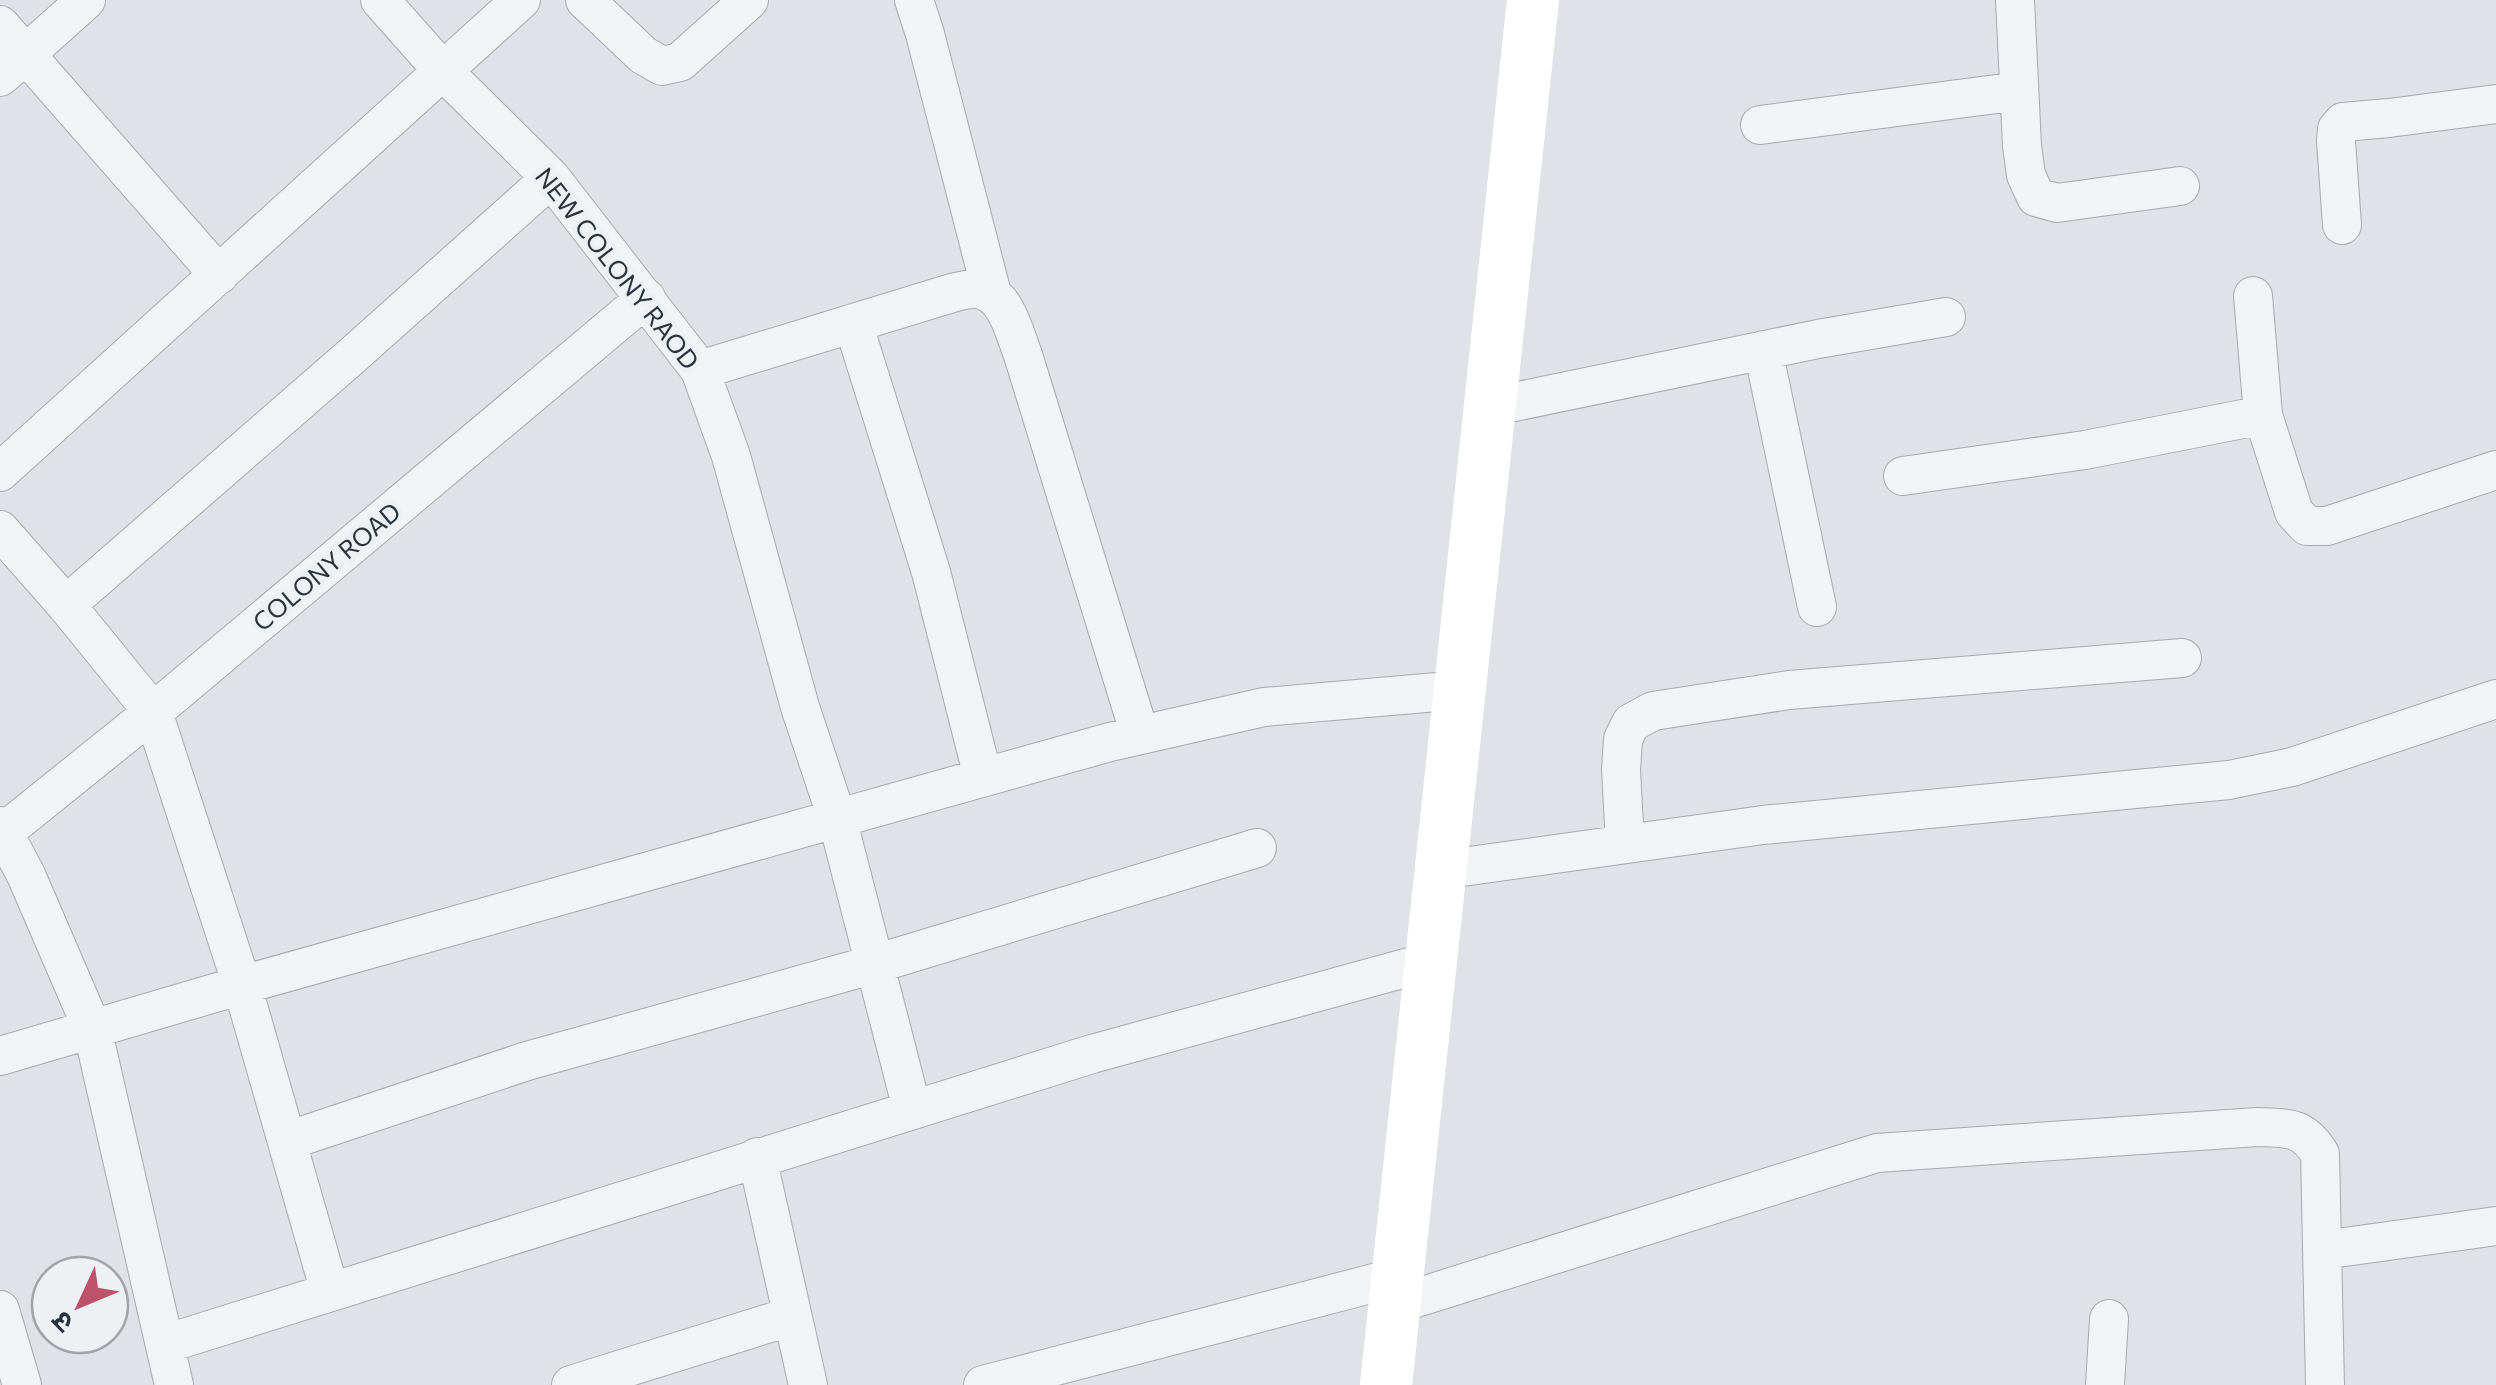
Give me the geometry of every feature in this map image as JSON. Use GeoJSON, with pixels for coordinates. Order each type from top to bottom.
{"type":"FeatureCollection","features":[{"type":"Feature","properties":{"kind":"main road"},"geometry":{"type":"LineString","coordinates":[[1386,1385],[1533,0]]}},
{"type":"Feature","properties":{"kind":"street"},"geometry":{"type":"LineString","coordinates":[[13,66],[86,0]]}},
{"type":"Feature","properties":{"kind":"street","name":"NEW COLONY RAOD"},"geometry":{"type":"LineString","coordinates":[[380,0],[442,70],[551,178],[700,370],[731,456],[800,707],[837,818],[912,1109]]}},
{"type":"Feature","properties":{"kind":"street"},"geometry":{"type":"LineString","coordinates":[[1,469],[521,0]]}},
{"type":"Feature","properties":{"kind":"street"},"geometry":{"type":"LineString","coordinates":[[585,0],[643,56],[662,66],[680,62],[749,0]]}},
{"type":"Feature","properties":{"kind":"street"},"geometry":{"type":"LineString","coordinates":[[914,0],[992,294],[1008,315],[1022,355],[1140,735]]}},
{"type":"Feature","properties":{"kind":"street"},"geometry":{"type":"LineString","coordinates":[[2015,0],[2026,175],[2036,197],[2057,203],[2180,186]]}},
{"type":"Feature","properties":{"kind":"street"},"geometry":{"type":"LineString","coordinates":[[0,25],[13,66],[219,275]]}},
{"type":"Feature","properties":{"kind":"street"},"geometry":{"type":"LineString","coordinates":[[1760,125],[2020,91]]}},
{"type":"Feature","properties":{"kind":"street"},"geometry":{"type":"LineString","coordinates":[[2342,226],[2336,142],[2337,128],[2343,122],[2496,104]]}},
{"type":"Feature","properties":{"kind":"street"},"geometry":{"type":"LineString","coordinates":[[66,605],[551,178]]}},
{"type":"Feature","properties":{"kind":"street"},"geometry":{"type":"LineString","coordinates":[[700,370],[975,288],[992,294]]}},
{"type":"Feature","properties":{"kind":"street"},"geometry":{"type":"LineString","coordinates":[[2252,296],[2263,415],[2294,512],[2307,526],[2327,526],[2496,470]]}},
{"type":"Feature","properties":{"kind":"street","name":"COLONY ROAD"},"geometry":{"type":"LineString","coordinates":[[2,829],[153,712],[646,298]]}},
{"type":"Feature","properties":{"kind":"street"},"geometry":{"type":"LineString","coordinates":[[1490,407],[1763,350],[1946,317]]}},
{"type":"Feature","properties":{"kind":"street"},"geometry":{"type":"LineString","coordinates":[[853,323],[931,572],[983,777]]}},
{"type":"Feature","properties":{"kind":"street"},"geometry":{"type":"LineString","coordinates":[[1763,350],[1817,608]]}},
{"type":"Feature","properties":{"kind":"street"},"geometry":{"type":"LineString","coordinates":[[1903,476],[2086,450],[2263,415]]}},
{"type":"Feature","properties":{"kind":"street"},"geometry":{"type":"LineString","coordinates":[[0,530],[153,712],[242,985],[330,1292]]}},
{"type":"Feature","properties":{"kind":"street"},"geometry":{"type":"LineString","coordinates":[[1625,844],[1623,740],[1631,722],[1652,711],[1789,690],[2182,658]]}},
{"type":"Feature","properties":{"kind":"street"},"geometry":{"type":"LineString","coordinates":[[0,1056],[1140,735],[1264,707],[1460,690]]}},
{"type":"Feature","properties":{"kind":"street"},"geometry":{"type":"LineString","coordinates":[[1441,870],[1763,825],[2229,780],[2292,768],[2496,699]]}},
{"type":"Feature","properties":{"kind":"street"},"geometry":{"type":"LineString","coordinates":[[2,829],[13,886],[92,1028],[174,1385]]}},
{"type":"Feature","properties":{"kind":"street"},"geometry":{"type":"LineString","coordinates":[[287,1142],[527,1061],[875,964],[1257,848]]}},
{"type":"Feature","properties":{"kind":"street"},"geometry":{"type":"LineString","coordinates":[[165,1344],[1092,1054],[1431,961]]}},
{"type":"Feature","properties":{"kind":"street"},"geometry":{"type":"LineString","coordinates":[[983,1385],[1396,1291],[1877,1153],[2257,1127],[2288,1128],[2310,1136],[2320,1154],[2325,1385]]}},
{"type":"Feature","properties":{"kind":"street"},"geometry":{"type":"LineString","coordinates":[[756,1157],[808,1385]]}},
{"type":"Feature","properties":{"kind":"street"},"geometry":{"type":"LineString","coordinates":[[2322,1250],[2496,1226]]}},
{"type":"Feature","properties":{"kind":"street"},"geometry":{"type":"LineString","coordinates":[[0,1310],[22,1385]]}},
{"type":"Feature","properties":{"kind":"street"},"geometry":{"type":"LineString","coordinates":[[571,1385],[792,1316]]}},
{"type":"Feature","properties":{"kind":"street"},"geometry":{"type":"LineString","coordinates":[[2104,1385],[2109,1319]]}}]}
